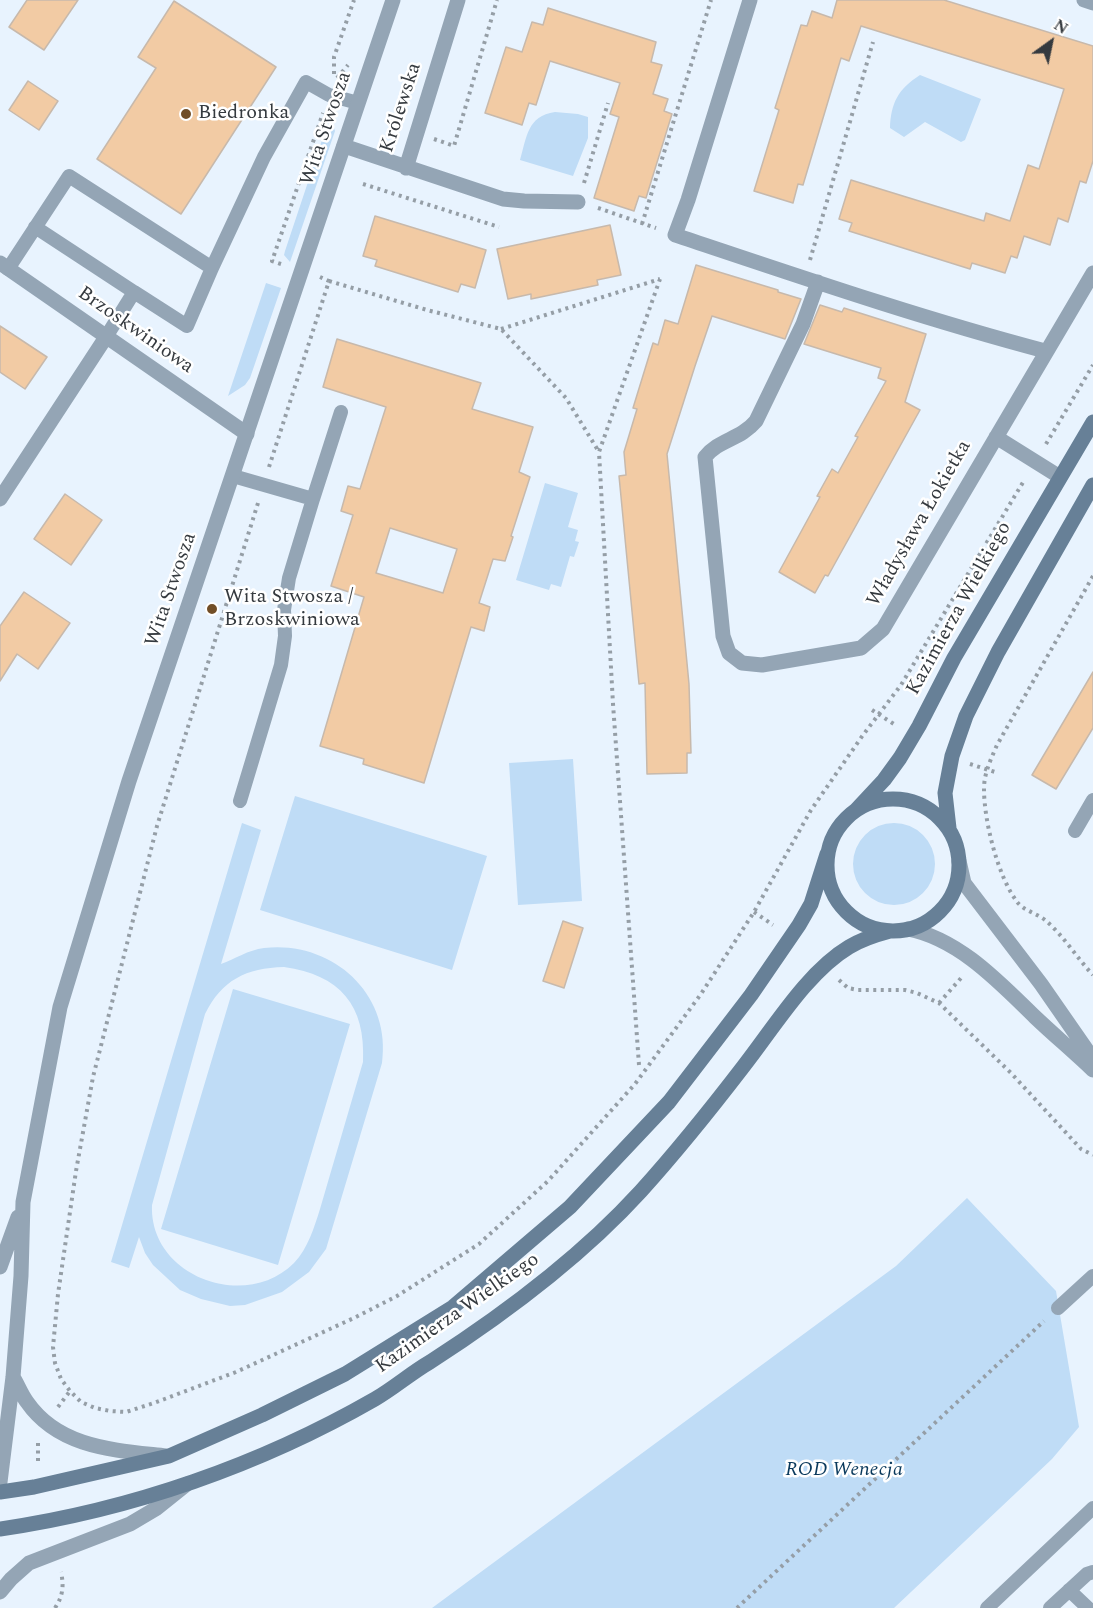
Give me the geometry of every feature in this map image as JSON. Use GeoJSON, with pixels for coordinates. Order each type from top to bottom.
{"type":"FeatureCollection","features":[{"type":"Feature","properties":{"kind":"main road","name":"Kazimierza Wielkiego"},"geometry":{"type":"LineString","coordinates":[[856,810],[884,780],[900,758],[954,658],[1093,422]]}},
{"type":"Feature","properties":{"kind":"main road"},"geometry":{"type":"LineString","coordinates":[[949,828],[922,805],[905,800],[888,799],[871,802],[856,810],[843,821],[833,836],[827,854],[829,881],[841,906],[855,919],[871,927],[890,931],[908,929],[925,922],[940,911],[951,896],[957,878],[959,861],[956,843],[949,828],[945,793],[952,756],[966,716],[998,652],[1093,485]]}},
{"type":"Feature","properties":{"kind":"main road","name":"Kazimierza Wielkiego"},"geometry":{"type":"LineString","coordinates":[[0,1492],[169,1456],[262,1415],[345,1374],[453,1307],[570,1207],[669,1102],[751,994],[799,925],[811,904],[827,854]]}},
{"type":"Feature","properties":{"kind":"main road","name":"Kazimierza Wielkiego"},"geometry":{"type":"LineString","coordinates":[[0,1529],[86,1514],[143,1499],[189,1483],[314,1432],[377,1397],[477,1332],[528,1294],[580,1250],[638,1194],[692,1133],[784,1012],[825,966],[847,948],[864,939],[890,931]]}},
{"type":"Feature","properties":{"kind":"street","name":"Wita Stwosza"},"geometry":{"type":"LineString","coordinates":[[0,1267],[23,1203],[60,1007],[129,781],[393,0]]}},
{"type":"Feature","properties":{"kind":"street","name":"Królewska"},"geometry":{"type":"LineString","coordinates":[[344,146],[406,168],[458,0]]}},
{"type":"Feature","properties":{"kind":"street"},"geometry":{"type":"LineString","coordinates":[[750,0],[675,235],[811,280],[1045,351]]}},
{"type":"Feature","properties":{"kind":"street"},"geometry":{"type":"LineString","coordinates":[[1084,0],[1093,3]]}},
{"type":"Feature","properties":{"kind":"street"},"geometry":{"type":"LineString","coordinates":[[406,168],[503,199],[578,202]]}},
{"type":"Feature","properties":{"kind":"street","name":"Brzoskwiniowa"},"geometry":{"type":"LineString","coordinates":[[4,266],[247,434]]}},
{"type":"Feature","properties":{"kind":"street","name":"Władysława Łokietka"},"geometry":{"type":"LineString","coordinates":[[811,280],[803,324],[756,421],[748,431],[712,448],[705,457],[723,636],[729,653],[742,663],[762,666],[861,648],[883,629],[1093,273]]}},
{"type":"Feature","properties":{"kind":"street"},"geometry":{"type":"LineString","coordinates":[[0,499],[106,337]]}},
{"type":"Feature","properties":{"kind":"street","name":"Władysława Łokietka"},"geometry":{"type":"LineString","coordinates":[[996,437],[1060,477]]}},
{"type":"Feature","properties":{"kind":"street"},"geometry":{"type":"LineString","coordinates":[[959,861],[964,883],[1041,984],[1093,1059]]}},
{"type":"Feature","properties":{"kind":"street"},"geometry":{"type":"LineString","coordinates":[[908,929],[924,932],[937,938],[984,969],[1093,1070]]}},
{"type":"Feature","properties":{"kind":"street","name":"Wita Stwosza"},"geometry":{"type":"LineString","coordinates":[[0,1482],[13,1377],[21,1276],[23,1203]]}},
{"type":"Feature","properties":{"kind":"street"},"geometry":{"type":"LineString","coordinates":[[13,1377],[27,1402],[42,1418],[64,1435],[85,1444],[111,1450],[169,1456]]}},
{"type":"Feature","properties":{"kind":"street"},"geometry":{"type":"LineString","coordinates":[[0,1592],[29,1563],[130,1524],[157,1508],[189,1483]]}},
{"type":"Feature","properties":{"kind":"lane"},"geometry":{"type":"LineString","coordinates":[[36,227],[187,326],[264,157],[306,82],[329,95],[358,103]]}},
{"type":"Feature","properties":{"kind":"lane"},"geometry":{"type":"LineString","coordinates":[[4,266],[36,227],[69,176],[213,268]]}},
{"type":"Feature","properties":{"kind":"lane"},"geometry":{"type":"LineString","coordinates":[[106,337],[134,292]]}},
{"type":"Feature","properties":{"kind":"lane"},"geometry":{"type":"LineString","coordinates":[[240,801],[281,665],[285,636],[284,610],[290,578],[341,412]]}},
{"type":"Feature","properties":{"kind":"lane"},"geometry":{"type":"LineString","coordinates":[[233,476],[314,499]]}},
{"type":"Feature","properties":{"kind":"lane"},"geometry":{"type":"LineString","coordinates":[[1075,831],[1093,800]]}},
{"type":"Feature","properties":{"kind":"lane"},"geometry":{"type":"LineString","coordinates":[[1058,1308],[1093,1276]]}},
{"type":"Feature","properties":{"kind":"lane"},"geometry":{"type":"LineString","coordinates":[[987,1608],[1093,1508]]}},
{"type":"Feature","properties":{"kind":"lane"},"geometry":{"type":"LineString","coordinates":[[1050,1608],[1087,1574],[1093,1572]]}},
{"type":"Feature","properties":{"kind":"lane"},"geometry":{"type":"LineString","coordinates":[[1069,1590],[1088,1608]]}},
{"type":"Feature","properties":{"kind":"path"},"geometry":{"type":"LineString","coordinates":[[354,0],[334,57],[334,80],[272,261],[427,310],[501,329],[660,279],[599,452],[613,704],[639,1065]]}},
{"type":"Feature","properties":{"kind":"path"},"geometry":{"type":"LineString","coordinates":[[418,134],[454,146],[497,0]]}},
{"type":"Feature","properties":{"kind":"path"},"geometry":{"type":"LineString","coordinates":[[642,224],[711,0]]}},
{"type":"Feature","properties":{"kind":"path"},"geometry":{"type":"LineString","coordinates":[[811,280],[873,42]]}},
{"type":"Feature","properties":{"kind":"path"},"geometry":{"type":"LineString","coordinates":[[608,103],[578,202],[675,235]]}},
{"type":"Feature","properties":{"kind":"path"},"geometry":{"type":"LineString","coordinates":[[363,184],[500,227]]}},
{"type":"Feature","properties":{"kind":"path"},"geometry":{"type":"LineString","coordinates":[[329,280],[157,826],[93,1077],[76,1171],[66,1248],[61,1265],[53,1347],[55,1363],[69,1391],[81,1402],[95,1408],[126,1412],[154,1404],[236,1372],[354,1318],[397,1296],[479,1244],[548,1181],[635,1084],[701,994],[759,904],[810,810],[901,685],[1093,365]]}},
{"type":"Feature","properties":{"kind":"path"},"geometry":{"type":"LineString","coordinates":[[501,329],[566,398],[599,452]]}},
{"type":"Feature","properties":{"kind":"path"},"geometry":{"type":"LineString","coordinates":[[1093,576],[1001,738],[987,770],[984,789],[992,838],[1008,887],[1018,903],[1024,909],[1044,919],[1093,975]]}},
{"type":"Feature","properties":{"kind":"path"},"geometry":{"type":"LineString","coordinates":[[987,770],[995,772]]}},
{"type":"Feature","properties":{"kind":"path"},"geometry":{"type":"LineString","coordinates":[[939,1003],[1011,1073],[1081,1149],[1093,1155]]}},
{"type":"Feature","properties":{"kind":"path"},"geometry":{"type":"LineString","coordinates":[[737,1608],[1058,1308]]}},
{"type":"Feature","properties":{"kind":"green space"},"geometry":{"type":"Polygon","coordinates":[[[920,75],[981,99],[965,140],[961,142],[925,122],[904,137],[890,128],[897,97],[920,75]]]}},
{"type":"Feature","properties":{"kind":"green space"},"geometry":{"type":"Polygon","coordinates":[[[555,112],[588,117],[588,138],[573,176],[520,160],[533,123],[546,114],[555,112]]]}},
{"type":"Feature","properties":{"kind":"green space"},"geometry":{"type":"Polygon","coordinates":[[[330,116],[335,131],[290,262],[284,255],[285,251],[330,116]]]}},
{"type":"Feature","properties":{"kind":"green space"},"geometry":{"type":"Polygon","coordinates":[[[266,283],[281,288],[250,378],[245,385],[228,396],[266,283]]]}},
{"type":"Feature","properties":{"kind":"green space"},"geometry":{"type":"Polygon","coordinates":[[[545,483],[578,493],[568,527],[578,530],[575,541],[579,542],[574,557],[570,556],[561,587],[551,584],[549,590],[516,580],[545,483]]]}},
{"type":"Feature","properties":{"kind":"green space"},"geometry":{"type":"Polygon","coordinates":[[[573,759],[582,901],[518,905],[509,763],[573,759]]]}},
{"type":"Feature","properties":{"kind":"green space"},"geometry":{"type":"Polygon","coordinates":[[[295,796],[487,856],[452,970],[260,910],[295,796]]]}},
{"type":"Feature","properties":{"kind":"green space"},"geometry":{"type":"Polygon","coordinates":[[[242,823],[261,830],[221,964],[264,948],[289,948],[312,953],[333,962],[352,976],[367,994],[377,1014],[383,1038],[382,1063],[326,1249],[309,1272],[282,1292],[245,1305],[230,1306],[201,1299],[180,1290],[153,1265],[139,1237],[129,1268],[111,1262],[242,823]],[[284,967],[247,973],[227,984],[205,1014],[152,1205],[155,1230],[166,1251],[183,1267],[204,1279],[227,1285],[251,1285],[274,1277],[299,1257],[310,1238],[318,1216],[363,1062],[363,1042],[360,1024],[346,996],[320,977],[284,967]]]}},
{"type":"Feature","properties":{"kind":"green space"},"geometry":{"type":"Polygon","coordinates":[[[894,823],[910,826],[923,835],[932,848],[935,864],[932,880],[923,893],[910,902],[894,905],[878,902],[865,893],[856,880],[853,864],[856,848],[865,835],[878,826],[894,823]]]}},
{"type":"Feature","properties":{"kind":"green space"},"geometry":{"type":"Polygon","coordinates":[[[233,989],[350,1024],[278,1265],[161,1229],[233,989]]]}},
{"type":"Feature","properties":{"kind":"green space","name":"ROD Wenecja"},"geometry":{"type":"Polygon","coordinates":[[[967,1198],[1056,1291],[1079,1427],[1052,1459],[894,1608],[432,1608],[896,1266],[967,1198]]]}},
{"type":"Feature","properties":{"kind":"building"},"geometry":{"type":"Polygon","coordinates":[[[27,0],[78,0],[44,50],[9,27],[27,0]]]}},
{"type":"Feature","properties":{"kind":"building"},"geometry":{"type":"Polygon","coordinates":[[[837,0],[944,0],[1093,46],[1093,161],[1086,183],[1080,181],[1068,222],[1058,218],[1050,245],[1024,236],[1017,258],[1011,256],[1005,273],[972,263],[970,269],[849,231],[852,223],[839,219],[851,180],[984,221],[986,213],[1010,221],[1028,165],[1039,169],[1064,89],[861,26],[849,61],[841,58],[803,185],[798,184],[793,203],[754,191],[779,110],[775,108],[801,25],[807,26],[812,11],[832,18],[837,0]]]}},
{"type":"Feature","properties":{"kind":"building","name":"Biedronka"},"geometry":{"type":"Polygon","coordinates":[[[174,1],[276,67],[181,214],[97,159],[156,68],[138,57],[174,1]]]}},
{"type":"Feature","properties":{"kind":"building"},"geometry":{"type":"Polygon","coordinates":[[[548,8],[656,42],[651,62],[662,65],[653,94],[668,99],[664,111],[672,114],[646,198],[639,196],[634,211],[594,198],[619,117],[610,114],[620,83],[550,61],[536,105],[529,103],[522,125],[485,113],[506,47],[522,52],[532,22],[543,25],[548,8]]]}},
{"type":"Feature","properties":{"kind":"building"},"geometry":{"type":"Polygon","coordinates":[[[28,81],[58,101],[39,130],[9,110],[28,81]]]}},
{"type":"Feature","properties":{"kind":"building"},"geometry":{"type":"Polygon","coordinates":[[[375,216],[486,250],[475,288],[461,284],[458,292],[375,266],[377,260],[363,256],[375,216]]]}},
{"type":"Feature","properties":{"kind":"building"},"geometry":{"type":"Polygon","coordinates":[[[610,225],[621,275],[597,280],[598,285],[531,299],[531,294],[508,299],[497,249],[610,225]]]}},
{"type":"Feature","properties":{"kind":"building"},"geometry":{"type":"Polygon","coordinates":[[[696,265],[801,299],[785,339],[712,316],[695,366],[667,454],[689,684],[691,753],[687,753],[687,773],[647,774],[645,683],[639,684],[619,476],[626,475],[624,452],[637,409],[633,408],[653,343],[658,345],[665,320],[678,324],[696,265]]]}},
{"type":"Feature","properties":{"kind":"building"},"geometry":{"type":"Polygon","coordinates":[[[820,305],[842,312],[844,308],[926,334],[905,402],[920,410],[828,576],[825,575],[815,593],[779,572],[820,497],[817,496],[832,469],[838,473],[858,437],[855,436],[886,381],[878,378],[881,368],[804,344],[820,305]]]}},
{"type":"Feature","properties":{"kind":"building"},"geometry":{"type":"Polygon","coordinates":[[[0,326],[47,357],[25,389],[0,372],[0,326]]]}},
{"type":"Feature","properties":{"kind":"building"},"geometry":{"type":"Polygon","coordinates":[[[337,339],[481,383],[472,409],[533,427],[519,472],[530,477],[511,536],[513,537],[505,561],[493,559],[479,603],[490,607],[484,631],[471,627],[424,783],[363,764],[364,759],[320,746],[364,597],[331,586],[353,515],[341,511],[348,486],[360,489],[386,407],[323,387],[337,339]],[[390,528],[376,573],[443,593],[457,549],[390,528]]]}},
{"type":"Feature","properties":{"kind":"building"},"geometry":{"type":"Polygon","coordinates":[[[65,494],[102,520],[71,565],[34,539],[65,494]]]}},
{"type":"Feature","properties":{"kind":"building"},"geometry":{"type":"Polygon","coordinates":[[[24,592],[70,623],[38,669],[17,654],[0,681],[0,626],[24,592]]]}},
{"type":"Feature","properties":{"kind":"building"},"geometry":{"type":"Polygon","coordinates":[[[1093,672],[1093,728],[1056,789],[1032,775],[1093,672]]]}},
{"type":"Feature","properties":{"kind":"building"},"geometry":{"type":"Polygon","coordinates":[[[563,921],[583,928],[564,988],[543,981],[563,921]]]}},
{"type":"Feature","properties":{"kind":"place","name":"Biedronka"},"geometry":{"type":"Point","coordinates":[186,114]}},
{"type":"Feature","properties":{"kind":"place","name":"Wita Stwosza / Brzoskwiniowa"},"geometry":{"type":"Point","coordinates":[212,609]}}]}
